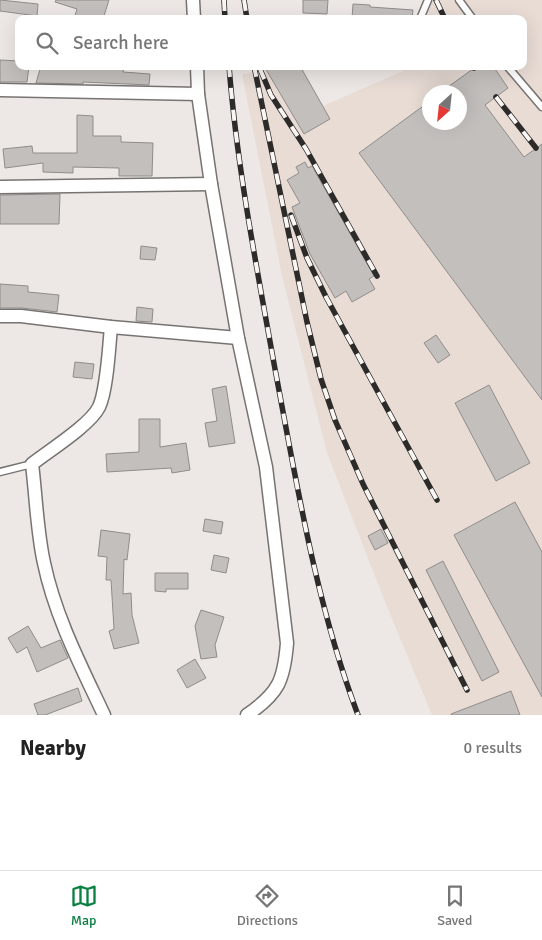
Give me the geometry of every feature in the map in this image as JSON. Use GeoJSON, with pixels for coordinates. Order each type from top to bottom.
{"type":"FeatureCollection","features":[{"type":"Feature","properties":{"kind":"street"},"geometry":{"type":"LineString","coordinates":[[189,1],[193,15]]}},
{"type":"Feature","properties":{"kind":"street"},"geometry":{"type":"LineString","coordinates":[[197,70],[198,94],[211,184],[238,338],[266,467],[287,643],[285,668],[276,691],[247,715]]}},
{"type":"Feature","properties":{"kind":"street"},"geometry":{"type":"LineString","coordinates":[[0,90],[198,94]]}},
{"type":"Feature","properties":{"kind":"street"},"geometry":{"type":"LineString","coordinates":[[0,187],[211,184]]}},
{"type":"Feature","properties":{"kind":"street"},"geometry":{"type":"LineString","coordinates":[[0,316],[21,316],[112,327],[238,338]]}},
{"type":"Feature","properties":{"kind":"street"},"geometry":{"type":"LineString","coordinates":[[104,715],[55,604],[43,562],[32,464],[89,420],[99,406],[112,327]]}},
{"type":"Feature","properties":{"kind":"lane"},"geometry":{"type":"LineString","coordinates":[[422,15],[428,0]]}},
{"type":"Feature","properties":{"kind":"lane"},"geometry":{"type":"LineString","coordinates":[[459,0],[470,15]]}},
{"type":"Feature","properties":{"kind":"lane"},"geometry":{"type":"LineString","coordinates":[[510,70],[542,107]]}},
{"type":"Feature","properties":{"kind":"lane"},"geometry":{"type":"LineString","coordinates":[[0,472],[32,464]]}},
{"type":"Feature","properties":{"kind":"shaded area"},"geometry":{"type":"Polygon","coordinates":[[[433,0],[542,0],[542,715],[432,715],[385,602],[327,453],[282,276],[242,74],[258,70],[302,70],[323,106],[405,70],[527,70],[527,15],[427,15],[433,0]]]}},
{"type":"Feature","properties":{"kind":"building"},"geometry":{"type":"Polygon","coordinates":[[[0,0],[38,4],[37,15],[0,11],[0,0]]]}},
{"type":"Feature","properties":{"kind":"building"},"geometry":{"type":"Polygon","coordinates":[[[56,0],[109,0],[104,15],[75,15],[77,9],[55,2],[56,0]]]}},
{"type":"Feature","properties":{"kind":"building"},"geometry":{"type":"Polygon","coordinates":[[[303,0],[328,0],[327,14],[303,13],[303,0]]]}},
{"type":"Feature","properties":{"kind":"building"},"geometry":{"type":"Polygon","coordinates":[[[353,4],[413,10],[412,15],[352,15],[353,4]]]}},
{"type":"Feature","properties":{"kind":"building"},"geometry":{"type":"Polygon","coordinates":[[[0,60],[15,61],[15,70],[28,70],[27,82],[0,82],[0,60]]]}},
{"type":"Feature","properties":{"kind":"building"},"geometry":{"type":"Polygon","coordinates":[[[40,70],[123,70],[123,72],[150,74],[149,85],[83,82],[83,84],[36,83],[40,70]]]}},
{"type":"Feature","properties":{"kind":"building"},"geometry":{"type":"Polygon","coordinates":[[[266,70],[302,70],[330,119],[304,134],[266,70]]]}},
{"type":"Feature","properties":{"kind":"building"},"geometry":{"type":"Polygon","coordinates":[[[471,70],[496,70],[508,88],[485,105],[524,157],[542,144],[542,400],[359,153],[422,107],[422,130],[467,130],[467,85],[451,85],[471,70]]]}},
{"type":"Feature","properties":{"kind":"building"},"geometry":{"type":"Polygon","coordinates":[[[77,115],[93,116],[93,136],[121,136],[121,142],[153,143],[152,176],[119,176],[119,168],[73,167],[73,173],[43,172],[43,163],[5,168],[3,149],[32,146],[33,153],[77,153],[77,115]]]}},
{"type":"Feature","properties":{"kind":"building"},"geometry":{"type":"Polygon","coordinates":[[[305,162],[308,168],[312,166],[374,276],[369,279],[375,289],[352,302],[346,291],[335,298],[310,254],[292,207],[300,203],[287,180],[299,173],[296,167],[305,162]]]}},
{"type":"Feature","properties":{"kind":"building"},"geometry":{"type":"Polygon","coordinates":[[[60,194],[59,224],[0,224],[0,195],[60,194]]]}},
{"type":"Feature","properties":{"kind":"building"},"geometry":{"type":"Polygon","coordinates":[[[141,246],[157,248],[155,260],[140,259],[141,246]]]}},
{"type":"Feature","properties":{"kind":"building"},"geometry":{"type":"Polygon","coordinates":[[[0,284],[28,286],[28,292],[59,295],[57,312],[22,308],[0,308],[0,284]]]}},
{"type":"Feature","properties":{"kind":"building"},"geometry":{"type":"Polygon","coordinates":[[[137,307],[153,309],[152,322],[136,321],[137,307]]]}},
{"type":"Feature","properties":{"kind":"building"},"geometry":{"type":"Polygon","coordinates":[[[436,335],[450,355],[438,363],[424,343],[436,335]]]}},
{"type":"Feature","properties":{"kind":"building"},"geometry":{"type":"Polygon","coordinates":[[[75,362],[94,364],[92,379],[73,377],[75,362]]]}},
{"type":"Feature","properties":{"kind":"building"},"geometry":{"type":"Polygon","coordinates":[[[489,385],[530,463],[496,481],[455,403],[489,385]]]}},
{"type":"Feature","properties":{"kind":"building"},"geometry":{"type":"Polygon","coordinates":[[[226,386],[235,443],[209,447],[205,423],[217,421],[212,389],[226,386]]]}},
{"type":"Feature","properties":{"kind":"building"},"geometry":{"type":"Polygon","coordinates":[[[139,419],[160,419],[160,447],[186,443],[190,470],[172,473],[171,468],[107,472],[106,454],[139,452],[139,419]]]}},
{"type":"Feature","properties":{"kind":"building"},"geometry":{"type":"Polygon","coordinates":[[[515,502],[542,552],[542,697],[454,535],[515,502]]]}},
{"type":"Feature","properties":{"kind":"building"},"geometry":{"type":"Polygon","coordinates":[[[205,519],[223,522],[221,534],[203,531],[205,519]]]}},
{"type":"Feature","properties":{"kind":"building"},"geometry":{"type":"Polygon","coordinates":[[[381,529],[388,543],[375,550],[368,536],[381,529]]]}},
{"type":"Feature","properties":{"kind":"building"},"geometry":{"type":"Polygon","coordinates":[[[101,530],[130,534],[127,560],[124,559],[123,594],[131,593],[132,615],[139,643],[114,649],[109,631],[114,629],[111,580],[106,580],[107,557],[98,556],[101,530]]]}},
{"type":"Feature","properties":{"kind":"building"},"geometry":{"type":"Polygon","coordinates":[[[214,555],[229,558],[226,573],[211,570],[214,555]]]}},
{"type":"Feature","properties":{"kind":"building"},"geometry":{"type":"Polygon","coordinates":[[[443,561],[499,672],[482,681],[426,570],[443,561]]]}},
{"type":"Feature","properties":{"kind":"building"},"geometry":{"type":"Polygon","coordinates":[[[155,573],[188,573],[188,589],[166,589],[166,592],[155,591],[155,573]]]}},
{"type":"Feature","properties":{"kind":"building"},"geometry":{"type":"Polygon","coordinates":[[[201,610],[224,617],[215,645],[217,657],[201,659],[195,626],[201,610]]]}},
{"type":"Feature","properties":{"kind":"building"},"geometry":{"type":"Polygon","coordinates":[[[28,626],[41,648],[60,640],[68,658],[37,672],[27,647],[17,653],[8,638],[28,626]]]}},
{"type":"Feature","properties":{"kind":"building"},"geometry":{"type":"Polygon","coordinates":[[[195,659],[206,678],[187,688],[177,670],[195,659]]]}},
{"type":"Feature","properties":{"kind":"building"},"geometry":{"type":"Polygon","coordinates":[[[78,688],[82,701],[45,715],[38,715],[34,704],[78,688]]]}},
{"type":"Feature","properties":{"kind":"building"},"geometry":{"type":"Polygon","coordinates":[[[511,691],[520,715],[451,715],[451,714],[511,691]]]}},
{"type":"Feature","properties":{"kind":"railway"},"geometry":{"type":"LineString","coordinates":[[224,0],[225,15]]}},
{"type":"Feature","properties":{"kind":"railway"},"geometry":{"type":"LineString","coordinates":[[244,0],[246,15]]}},
{"type":"Feature","properties":{"kind":"railway"},"geometry":{"type":"LineString","coordinates":[[436,0],[443,15]]}},
{"type":"Feature","properties":{"kind":"railway"},"geometry":{"type":"LineString","coordinates":[[229,70],[248,218],[300,500],[330,630],[358,715]]}},
{"type":"Feature","properties":{"kind":"railway"},"geometry":{"type":"LineString","coordinates":[[255,70],[307,322],[321,379],[335,420],[363,484],[467,690]]}},
{"type":"Feature","properties":{"kind":"railway"},"geometry":{"type":"LineString","coordinates":[[260,70],[271,95],[306,149],[377,276]]}},
{"type":"Feature","properties":{"kind":"railway"},"geometry":{"type":"LineString","coordinates":[[496,97],[536,148]]}},
{"type":"Feature","properties":{"kind":"railway"},"geometry":{"type":"LineString","coordinates":[[291,215],[307,258],[326,297],[437,500]]}}]}
